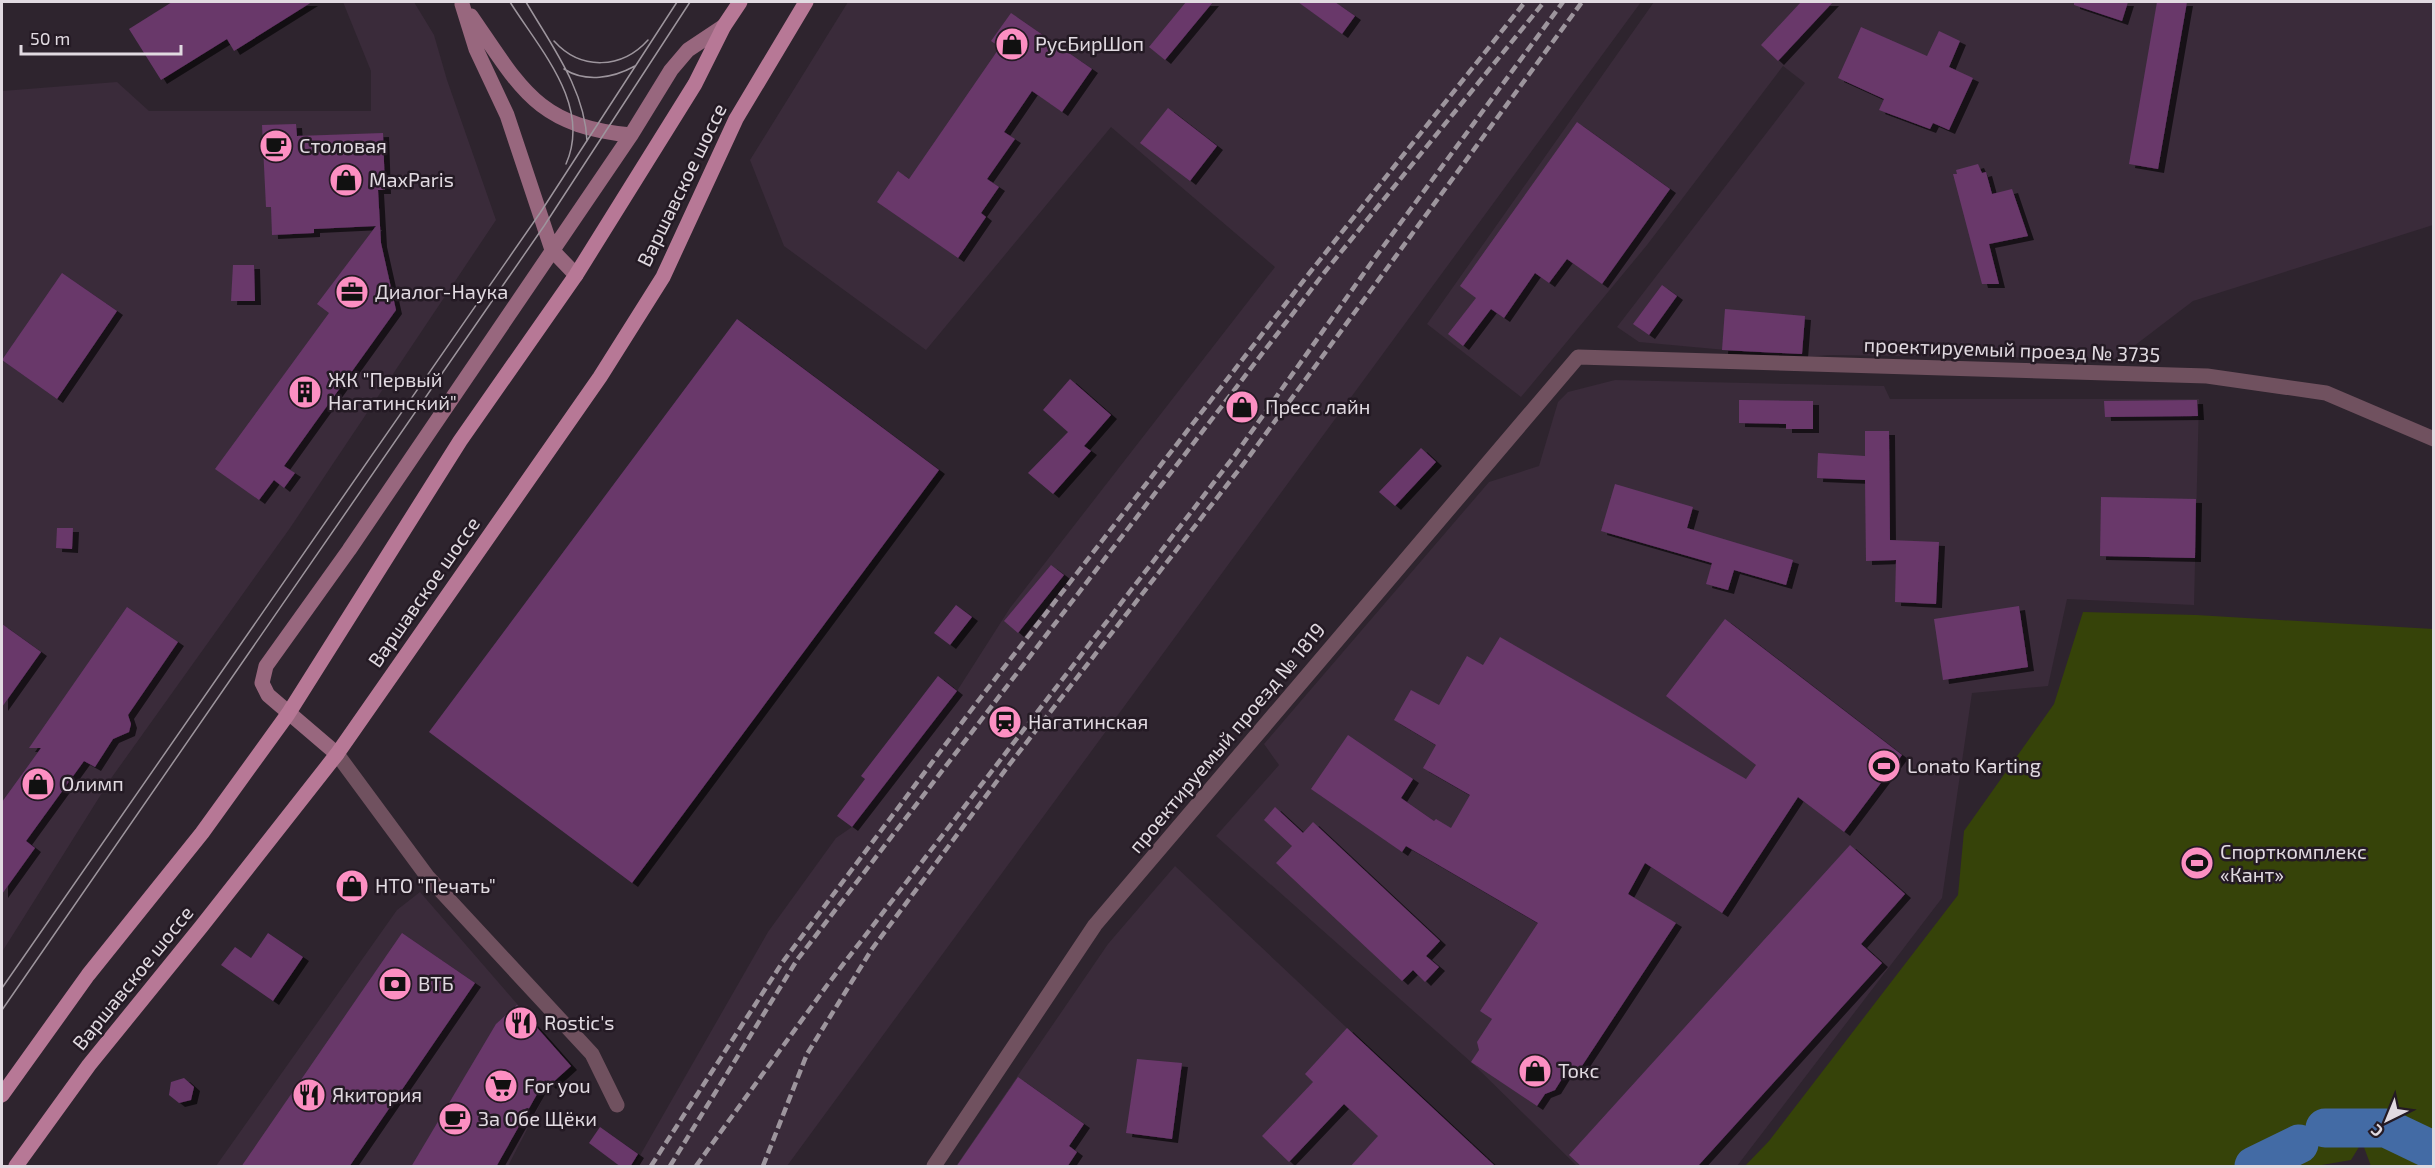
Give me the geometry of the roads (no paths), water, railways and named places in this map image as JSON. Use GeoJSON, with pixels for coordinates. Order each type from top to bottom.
{"type":"FeatureCollection","features":[{"type":"Feature","properties":{"kind":"main road","name":"Варшавское шоссе"},"geometry":{"type":"LineString","coordinates":[[2,1095],[88,975],[202,833],[288,714],[460,441],[576,275],[695,84],[724,26],[740,2]]}},
{"type":"Feature","properties":{"kind":"main road","name":"Варшавское шоссе"},"geometry":{"type":"LineString","coordinates":[[16,1167],[89,1065],[337,754],[600,377],[663,277],[736,119],[806,2]]}},
{"type":"Feature","properties":{"kind":"street"},"geometry":{"type":"LineString","coordinates":[[461,3],[511,76],[531,97],[574,125],[594,131],[631,135]]}},
{"type":"Feature","properties":{"kind":"street"},"geometry":{"type":"LineString","coordinates":[[461,3],[476,49],[507,115],[552,250],[576,275]]}},
{"type":"Feature","properties":{"kind":"street"},"geometry":{"type":"LineString","coordinates":[[617,1105],[592,1054],[427,876],[337,754],[288,714],[268,695],[262,683],[266,666],[350,550],[631,135],[671,70],[688,50],[724,26]]}},
{"type":"Feature","properties":{"kind":"street","name":"проектируемый проезд № 3735"},"geometry":{"type":"LineString","coordinates":[[1578,357],[2206,376],[2326,393],[2433,439]]}},
{"type":"Feature","properties":{"kind":"street","name":"проектируемый проезд № 1819"},"geometry":{"type":"LineString","coordinates":[[934,1167],[1095,925],[1578,357]]}},
{"type":"Feature","properties":{"kind":"waterway"},"geometry":{"type":"LineString","coordinates":[[2325,1128],[2386,1128],[2434,1151]]}},
{"type":"Feature","properties":{"kind":"waterway"},"geometry":{"type":"LineString","coordinates":[[2254,1166],[2299,1144]]}},
{"type":"Feature","properties":{"kind":"tram line"},"geometry":{"type":"LineString","coordinates":[[510,2],[548,59],[568,99],[572,121],[572,142],[566,164]]}},
{"type":"Feature","properties":{"kind":"tram line"},"geometry":{"type":"LineString","coordinates":[[526,2],[556,51],[573,86],[585,122],[587,141]]}},
{"type":"Feature","properties":{"kind":"tram line"},"geometry":{"type":"LineString","coordinates":[[2,988],[540,213],[677,2]]}},
{"type":"Feature","properties":{"kind":"tram line"},"geometry":{"type":"LineString","coordinates":[[2,1010],[544,226],[690,2]]}},
{"type":"Feature","properties":{"kind":"tram line"},"geometry":{"type":"LineString","coordinates":[[554,41],[576,58],[601,63],[626,57],[648,40]]}},
{"type":"Feature","properties":{"kind":"tram line"},"geometry":{"type":"LineString","coordinates":[[564,69],[581,76],[600,77],[618,74],[635,66]]}},
{"type":"Feature","properties":{"kind":"railway"},"geometry":{"type":"LineString","coordinates":[[651,1166],[782,963],[978,701],[1311,271],[1525,2]]}},
{"type":"Feature","properties":{"kind":"railway"},"geometry":{"type":"LineString","coordinates":[[670,1166],[797,960],[1324,273],[1544,2]]}},
{"type":"Feature","properties":{"kind":"railway"},"geometry":{"type":"LineString","coordinates":[[696,1166],[828,984],[1235,455],[1374,259],[1563,2]]}},
{"type":"Feature","properties":{"kind":"railway"},"geometry":{"type":"LineString","coordinates":[[763,1166],[807,1054],[872,949],[1009,765],[1248,458],[1582,2]]}},
{"type":"Feature","properties":{"kind":"place","name":"РусБирШоп"},"geometry":{"type":"Point","coordinates":[1012,44]}},
{"type":"Feature","properties":{"kind":"place","name":"Столовая"},"geometry":{"type":"Point","coordinates":[276,146]}},
{"type":"Feature","properties":{"kind":"place","name":"MaxParis"},"geometry":{"type":"Point","coordinates":[346,180]}},
{"type":"Feature","properties":{"kind":"place","name":"Диалог-Наука"},"geometry":{"type":"Point","coordinates":[352,292]}},
{"type":"Feature","properties":{"kind":"place","name":"ЖК \"Первый Нагатинский\""},"geometry":{"type":"Point","coordinates":[305,392]}},
{"type":"Feature","properties":{"kind":"place","name":"Пресс лайн"},"geometry":{"type":"Point","coordinates":[1242,407]}},
{"type":"Feature","properties":{"kind":"place","name":"Нагатинская"},"geometry":{"type":"Point","coordinates":[1005,722]}},
{"type":"Feature","properties":{"kind":"place","name":"Lonato Karting"},"geometry":{"type":"Point","coordinates":[1884,766]}},
{"type":"Feature","properties":{"kind":"place","name":"Олимп"},"geometry":{"type":"Point","coordinates":[38,784]}},
{"type":"Feature","properties":{"kind":"place","name":"Спорткомплекс «Кант»"},"geometry":{"type":"Point","coordinates":[2197,863]}},
{"type":"Feature","properties":{"kind":"place","name":"НТО \"Печать\""},"geometry":{"type":"Point","coordinates":[352,886]}},
{"type":"Feature","properties":{"kind":"place","name":"ВТБ"},"geometry":{"type":"Point","coordinates":[395,984]}},
{"type":"Feature","properties":{"kind":"place","name":"Rostic's"},"geometry":{"type":"Point","coordinates":[521,1023]}},
{"type":"Feature","properties":{"kind":"place","name":"Токс"},"geometry":{"type":"Point","coordinates":[1535,1071]}},
{"type":"Feature","properties":{"kind":"place","name":"For you"},"geometry":{"type":"Point","coordinates":[501,1086]}},
{"type":"Feature","properties":{"kind":"place","name":"Якитория"},"geometry":{"type":"Point","coordinates":[309,1095]}},
{"type":"Feature","properties":{"kind":"place","name":"За Обе Щёки"},"geometry":{"type":"Point","coordinates":[455,1119]}}]}
